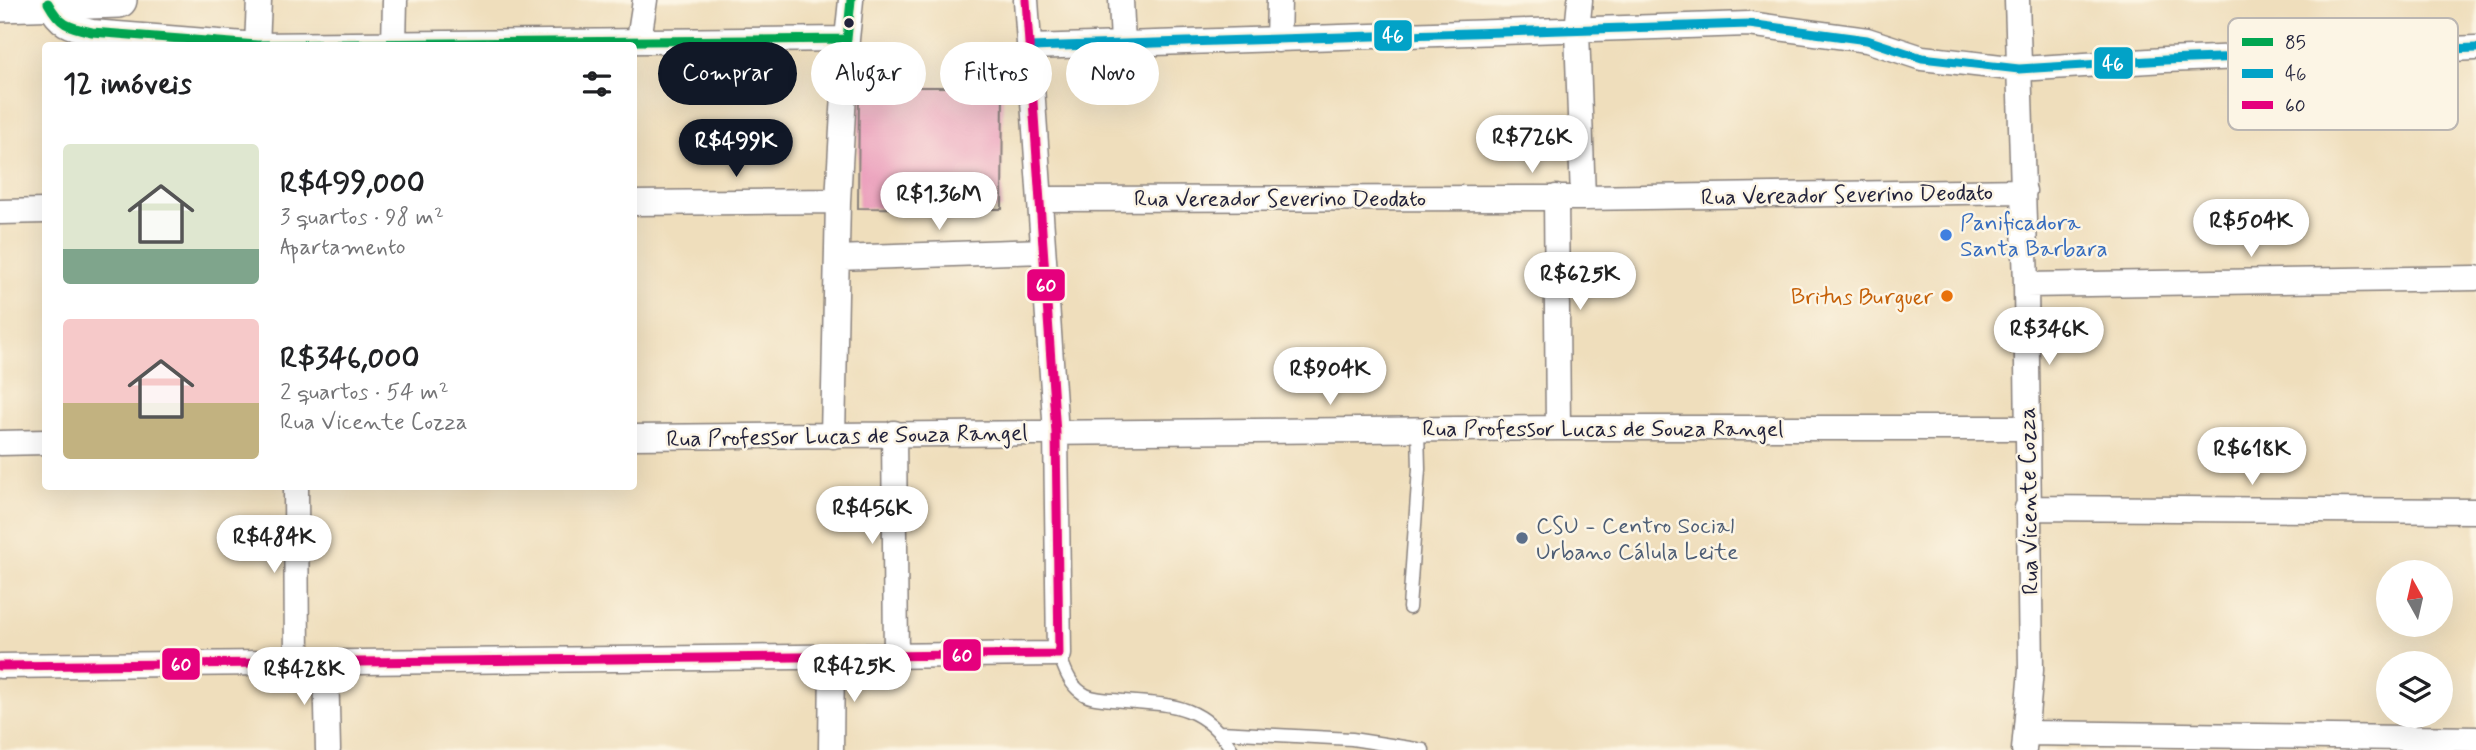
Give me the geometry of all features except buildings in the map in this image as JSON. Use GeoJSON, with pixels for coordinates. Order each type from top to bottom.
{"type":"FeatureCollection","features":[{"type":"Feature","properties":{"kind":"main road"},"geometry":{"type":"LineString","coordinates":[[0,4],[119,0]]}},
{"type":"Feature","properties":{"kind":"street"},"geometry":{"type":"LineString","coordinates":[[257,42],[258,0]]}},
{"type":"Feature","properties":{"kind":"street"},"geometry":{"type":"LineString","coordinates":[[394,42],[395,0]]}},
{"type":"Feature","properties":{"kind":"street"},"geometry":{"type":"LineString","coordinates":[[639,39],[646,0]]}},
{"type":"Feature","properties":{"kind":"street"},"geometry":{"type":"LineString","coordinates":[[833,436],[838,201],[851,0]]}},
{"type":"Feature","properties":{"kind":"street"},"geometry":{"type":"LineString","coordinates":[[1026,0],[1030,42]]}},
{"type":"Feature","properties":{"kind":"street"},"geometry":{"type":"LineString","coordinates":[[1121,0],[1123,42]]}},
{"type":"Feature","properties":{"kind":"street"},"geometry":{"type":"LineString","coordinates":[[1278,40],[1279,0]]}},
{"type":"Feature","properties":{"kind":"street"},"geometry":{"type":"LineString","coordinates":[[1580,0],[1577,31],[1583,198]]}},
{"type":"Feature","properties":{"kind":"street","name":"Rua Vicente Cozza"},"geometry":{"type":"LineString","coordinates":[[2017,0],[2026,285],[2031,670],[2026,742]]}},
{"type":"Feature","properties":{"kind":"street"},"geometry":{"type":"LineString","coordinates":[[48,2],[57,19],[72,28],[219,42]]}},
{"type":"Feature","properties":{"kind":"street"},"geometry":{"type":"LineString","coordinates":[[1159,43],[1749,24],[1867,40],[1922,58],[2019,69],[2228,57]]}},
{"type":"Feature","properties":{"kind":"street"},"geometry":{"type":"LineString","coordinates":[[492,42],[847,39]]}},
{"type":"Feature","properties":{"kind":"street"},"geometry":{"type":"LineString","coordinates":[[2458,49],[2476,48]]}},
{"type":"Feature","properties":{"kind":"street"},"geometry":{"type":"LineString","coordinates":[[0,666],[1059,654],[1056,433],[1034,105]]}},
{"type":"Feature","properties":{"kind":"street","name":"Rua Vereador Severino Deodato"},"geometry":{"type":"LineString","coordinates":[[1041,199],[1583,198],[2024,191]]}},
{"type":"Feature","properties":{"kind":"street"},"geometry":{"type":"LineString","coordinates":[[1556,197],[1558,428]]}},
{"type":"Feature","properties":{"kind":"street"},"geometry":{"type":"LineString","coordinates":[[637,203],[838,201]]}},
{"type":"Feature","properties":{"kind":"street"},"geometry":{"type":"LineString","coordinates":[[0,212],[42,211]]}},
{"type":"Feature","properties":{"kind":"street"},"geometry":{"type":"LineString","coordinates":[[837,258],[1043,251]]}},
{"type":"Feature","properties":{"kind":"street"},"geometry":{"type":"LineString","coordinates":[[2026,285],[2476,278]]}},
{"type":"Feature","properties":{"kind":"street","name":"Rua Professor Lucas de Souza Rangel"},"geometry":{"type":"LineString","coordinates":[[637,437],[1558,428],[2026,428]]}},
{"type":"Feature","properties":{"kind":"street"},"geometry":{"type":"LineString","coordinates":[[894,433],[896,657]]}},
{"type":"Feature","properties":{"kind":"street"},"geometry":{"type":"LineString","coordinates":[[0,443],[42,442]]}},
{"type":"Feature","properties":{"kind":"street"},"geometry":{"type":"LineString","coordinates":[[296,490],[297,663]]}},
{"type":"Feature","properties":{"kind":"street"},"geometry":{"type":"LineString","coordinates":[[2027,508],[2476,511]]}},
{"type":"Feature","properties":{"kind":"street"},"geometry":{"type":"LineString","coordinates":[[831,750],[832,657]]}},
{"type":"Feature","properties":{"kind":"street"},"geometry":{"type":"LineString","coordinates":[[326,663],[328,750]]}},
{"type":"Feature","properties":{"kind":"street"},"geometry":{"type":"LineString","coordinates":[[2026,742],[2476,739]]}},
{"type":"Feature","properties":{"kind":"lane"},"geometry":{"type":"LineString","coordinates":[[1409,608],[1419,469],[1418,429]]}},
{"type":"Feature","properties":{"kind":"lane"},"geometry":{"type":"LineString","coordinates":[[1059,654],[1069,678],[1080,692],[1096,699],[1179,706],[1201,715],[1220,732],[1231,750]]}},
{"type":"Feature","properties":{"kind":"lane"},"geometry":{"type":"LineString","coordinates":[[1220,732],[1352,739],[1423,750]]}},
{"type":"Feature","properties":{"kind":"transit line","name":"85"},"geometry":{"type":"LineString","coordinates":[[552,42],[847,39],[851,0]]}},
{"type":"Feature","properties":{"kind":"transit line","name":"60"},"geometry":{"type":"LineString","coordinates":[[0,666],[1059,654],[1056,433],[1026,0]]}},
{"type":"Feature","properties":{"kind":"transit line","name":"85"},"geometry":{"type":"LineString","coordinates":[[48,3],[65,24],[92,32],[219,42]]}},
{"type":"Feature","properties":{"kind":"transit line","name":"46"},"geometry":{"type":"LineString","coordinates":[[1052,46],[1749,24],[1867,40],[1922,58],[2019,69],[2228,58]]}},
{"type":"Feature","properties":{"kind":"transit line","name":"46"},"geometry":{"type":"LineString","coordinates":[[2458,49],[2476,48]]}},
{"type":"Feature","properties":{"kind":"place","name":"Panificadora Santa Barbara"},"geometry":{"type":"Point","coordinates":[1946,235]}},
{"type":"Feature","properties":{"kind":"place","name":"Britus Burguer"},"geometry":{"type":"Point","coordinates":[1947,296]}},
{"type":"Feature","properties":{"kind":"place","name":"CSU - Centro Social Urbano Cálula Leite"},"geometry":{"type":"Point","coordinates":[1522,538]}}]}
